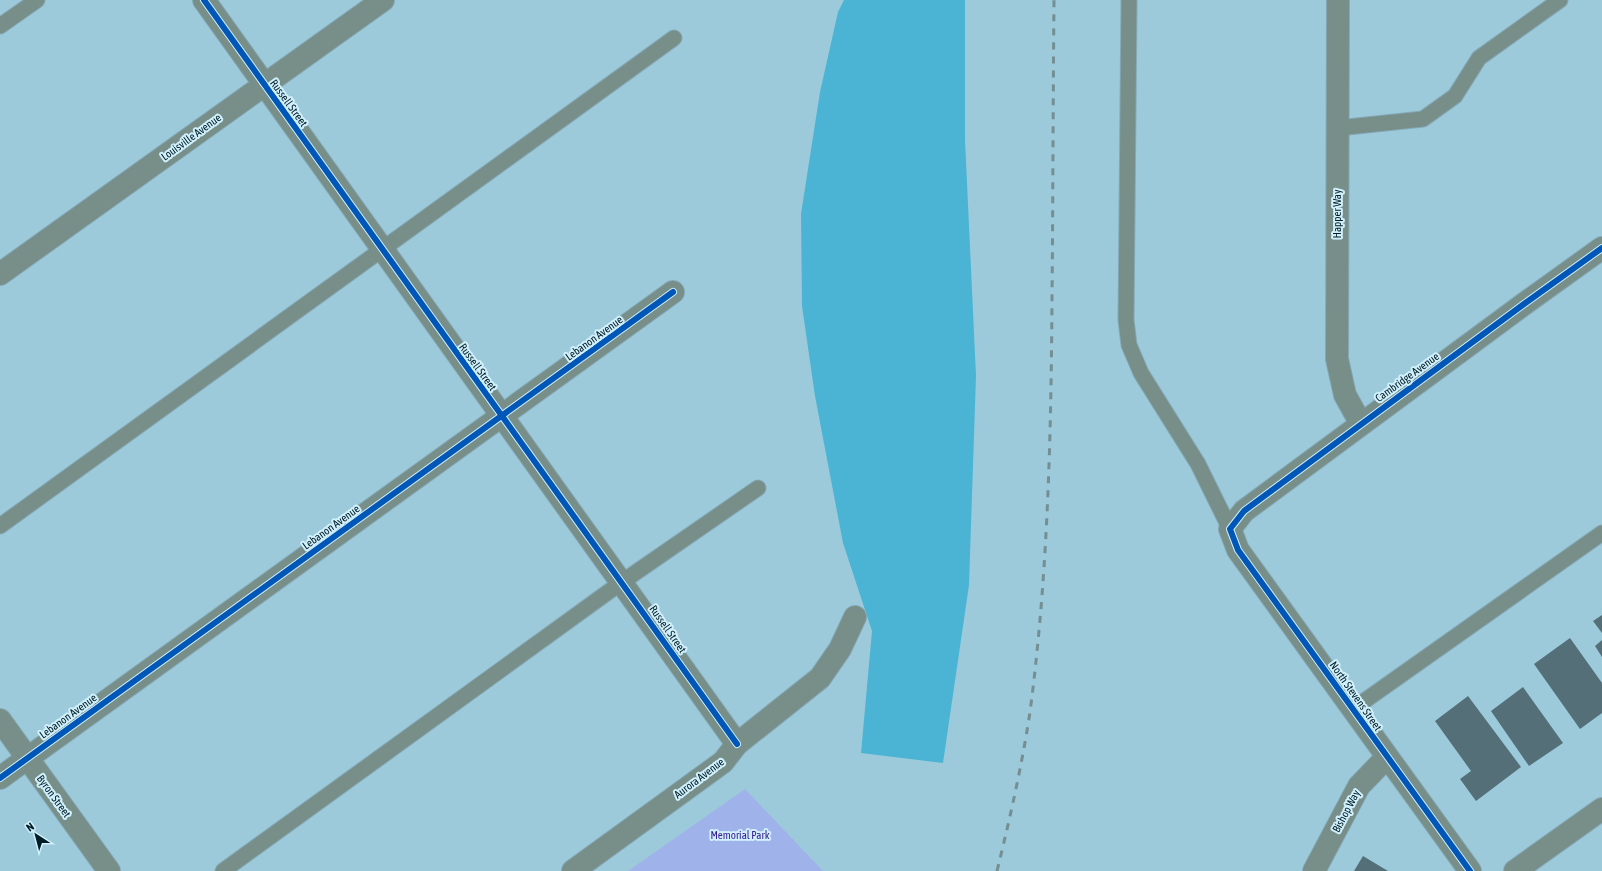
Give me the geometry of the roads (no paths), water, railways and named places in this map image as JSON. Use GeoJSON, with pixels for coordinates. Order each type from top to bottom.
{"type":"FeatureCollection","features":[{"type":"Feature","properties":{"kind":"street","name":"Russell Street"},"geometry":{"type":"LineString","coordinates":[[204,0],[501,417],[622,582],[737,744]]}},
{"type":"Feature","properties":{"kind":"street","name":"Louisville Avenue"},"geometry":{"type":"LineString","coordinates":[[0,274],[383,0]]}},
{"type":"Feature","properties":{"kind":"street","name":"Happer Way"},"geometry":{"type":"LineString","coordinates":[[1338,0],[1337,359],[1345,395],[1361,424]]}},
{"type":"Feature","properties":{"kind":"street","name":"Cambridge Avenue"},"geometry":{"type":"LineString","coordinates":[[1230,529],[1244,511],[1602,248]]}},
{"type":"Feature","properties":{"kind":"street","name":"Lebanon Avenue"},"geometry":{"type":"LineString","coordinates":[[0,778],[673,292]]}},
{"type":"Feature","properties":{"kind":"street","name":"North Stevens Street"},"geometry":{"type":"LineString","coordinates":[[1230,529],[1238,550],[1470,871]]}},
{"type":"Feature","properties":{"kind":"street","name":"Aurora Avenue"},"geometry":{"type":"LineString","coordinates":[[573,871],[723,762],[737,744],[820,678],[840,649],[855,617]]}},
{"type":"Feature","properties":{"kind":"street","name":"Byron Street"},"geometry":{"type":"LineString","coordinates":[[0,720],[109,871]]}},
{"type":"Feature","properties":{"kind":"street","name":"Bishop Way"},"geometry":{"type":"LineString","coordinates":[[1314,871],[1359,786],[1387,757]]}},
{"type":"Feature","properties":{"kind":"street"},"geometry":{"type":"LineString","coordinates":[[1515,871],[1602,809]]}},
{"type":"Feature","properties":{"kind":"lane"},"geometry":{"type":"LineString","coordinates":[[0,26],[37,0]]}},
{"type":"Feature","properties":{"kind":"lane"},"geometry":{"type":"LineString","coordinates":[[1129,0],[1126,320],[1129,345],[1141,373],[1198,464],[1230,529]]}},
{"type":"Feature","properties":{"kind":"lane"},"geometry":{"type":"LineString","coordinates":[[1338,128],[1422,119],[1455,96],[1480,58],[1560,0]]}},
{"type":"Feature","properties":{"kind":"lane"},"geometry":{"type":"LineString","coordinates":[[0,526],[674,38]]}},
{"type":"Feature","properties":{"kind":"lane"},"geometry":{"type":"LineString","coordinates":[[223,871],[622,582],[758,488]]}},
{"type":"Feature","properties":{"kind":"lane"},"geometry":{"type":"LineString","coordinates":[[1354,709],[1602,533]]}},
{"type":"Feature","properties":{"kind":"railway"},"geometry":{"type":"LineString","coordinates":[[997,871],[1007,831],[1030,712],[1045,558],[1051,402],[1054,0]]}},
{"type":"Feature","properties":{"kind":"park label","name":"Memorial Park"},"geometry":{"type":"Point","coordinates":[740,835]}}]}
